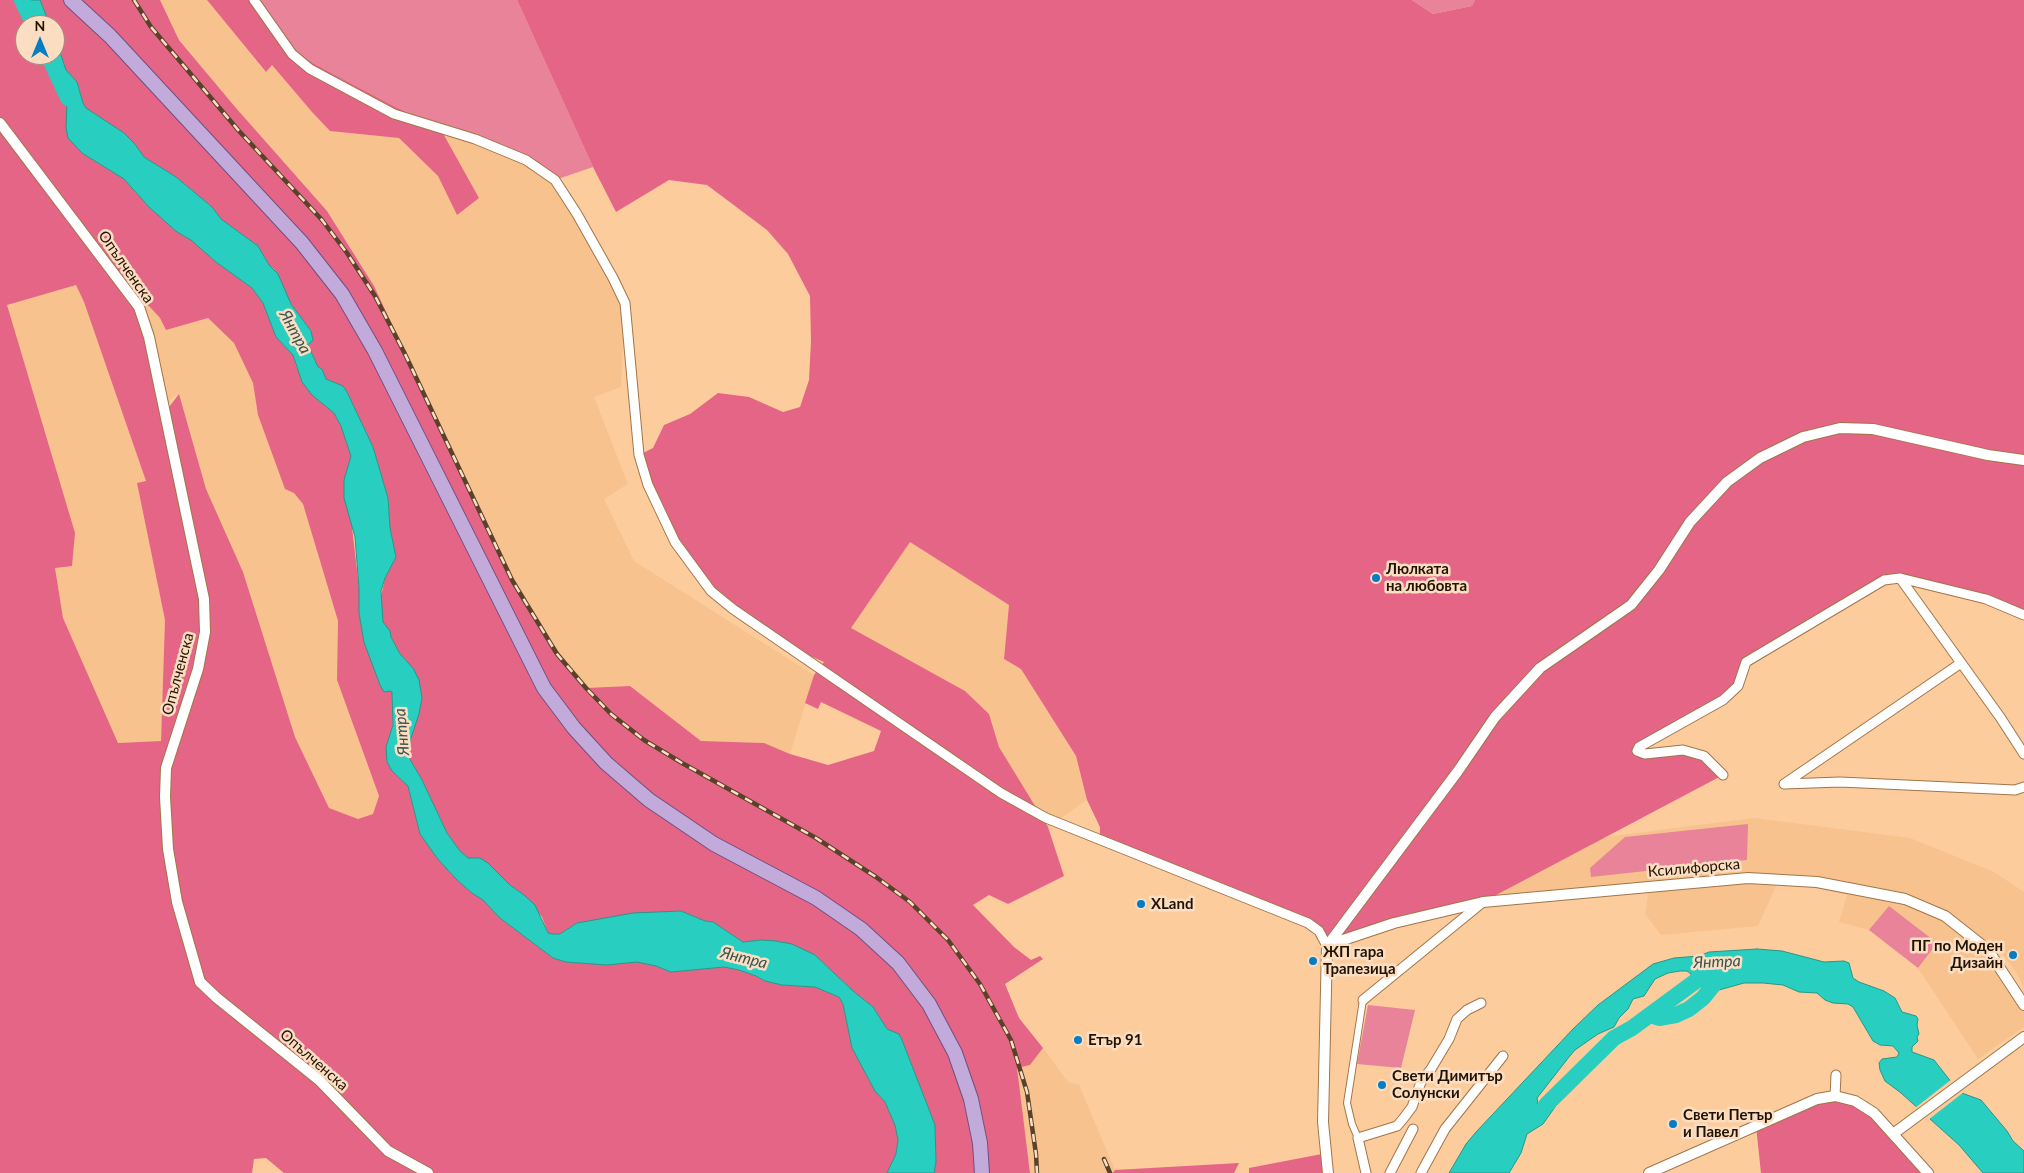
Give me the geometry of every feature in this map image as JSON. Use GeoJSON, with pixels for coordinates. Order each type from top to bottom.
{"type":"FeatureCollection","features":[{"type":"Feature","properties":{"kind":"main road"},"geometry":{"type":"LineString","coordinates":[[71,0],[110,36],[302,243],[342,294],[375,351],[544,688],[574,728],[606,763],[649,800],[714,844],[816,898],[861,929],[898,963],[919,990],[929,1004],[955,1053],[971,1099],[980,1144],[982,1173]]}},
{"type":"Feature","properties":{"kind":"street"},"geometry":{"type":"LineString","coordinates":[[254,0],[292,54],[310,69],[394,114],[475,139],[526,160],[555,180],[586,230],[625,303],[639,455],[648,485],[675,542],[711,592],[732,610],[1001,794],[1046,818],[1308,923],[1318,932],[1327,946],[1323,1122],[1328,1173]]}},
{"type":"Feature","properties":{"kind":"street","name":"Опълченска"},"geometry":{"type":"LineString","coordinates":[[0,122],[139,307],[149,337],[204,599],[205,632],[198,669],[166,768],[165,797],[168,849],[177,902],[200,982],[217,998],[319,1080],[388,1150],[428,1173]]}},
{"type":"Feature","properties":{"kind":"street"},"geometry":{"type":"LineString","coordinates":[[1327,946],[1509,701],[1540,668],[1631,605],[1660,570],[1696,515],[1727,482],[1760,458],[1803,437],[1840,428],[1873,429],[1988,455],[2024,460]]}},
{"type":"Feature","properties":{"kind":"street"},"geometry":{"type":"LineString","coordinates":[[1723,775],[1704,756],[1683,750],[1645,754],[1637,752],[1639,747],[1723,700],[1738,686],[1746,662],[1884,580],[1900,578],[1986,599],[2024,615]]}},
{"type":"Feature","properties":{"kind":"street"},"geometry":{"type":"LineString","coordinates":[[1900,578],[2024,754]]}},
{"type":"Feature","properties":{"kind":"street"},"geometry":{"type":"LineString","coordinates":[[1961,663],[1784,784],[1840,782],[2015,790],[2024,787]]}},
{"type":"Feature","properties":{"kind":"street","name":"Ксилифорска"},"geometry":{"type":"LineString","coordinates":[[1327,946],[1394,923],[1483,902],[1748,878],[1817,882],[1905,899],[1945,916],[1988,950],[2024,1005]]}},
{"type":"Feature","properties":{"kind":"street"},"geometry":{"type":"LineString","coordinates":[[1366,1173],[1348,1103],[1363,1000],[1483,902]]}},
{"type":"Feature","properties":{"kind":"street"},"geometry":{"type":"LineString","coordinates":[[1358,1138],[1397,1126],[1412,1107],[1421,1082],[1449,1038],[1457,1019],[1467,1010],[1481,1003]]}},
{"type":"Feature","properties":{"kind":"street"},"geometry":{"type":"LineString","coordinates":[[1893,1134],[2024,1036]]}},
{"type":"Feature","properties":{"kind":"street"},"geometry":{"type":"LineString","coordinates":[[1421,1173],[1444,1129],[1503,1056]]}},
{"type":"Feature","properties":{"kind":"street"},"geometry":{"type":"LineString","coordinates":[[1835,1096],[1836,1075]]}},
{"type":"Feature","properties":{"kind":"street"},"geometry":{"type":"LineString","coordinates":[[1649,1173],[1817,1099],[1835,1096],[1855,1101],[1874,1113],[1928,1173]]}},
{"type":"Feature","properties":{"kind":"street"},"geometry":{"type":"LineString","coordinates":[[1390,1173],[1413,1129]]}},
{"type":"Feature","properties":{"kind":"shaded area"},"geometry":{"type":"Polygon","coordinates":[[[0,0],[24,0],[26,2],[29,15],[15,15],[15,65],[54,65],[58,69],[57,92],[67,103],[68,112],[82,153],[124,179],[149,207],[177,232],[191,240],[216,262],[252,288],[263,303],[276,337],[293,355],[297,368],[312,395],[334,413],[341,426],[351,456],[351,518],[359,588],[359,613],[364,641],[380,685],[392,692],[392,771],[408,786],[420,834],[437,858],[456,879],[483,900],[500,918],[553,958],[566,962],[607,965],[637,962],[656,966],[671,972],[724,967],[739,970],[765,981],[782,985],[815,987],[839,997],[843,1004],[852,1048],[875,1091],[885,1102],[895,1125],[898,1140],[896,1154],[887,1173],[284,1173],[266,1158],[254,1159],[252,1173],[0,1173],[0,0]],[[76,285],[7,305],[75,533],[72,566],[55,568],[63,618],[118,743],[161,741],[165,620],[137,483],[146,481],[84,302],[76,285]],[[135,300],[166,411],[179,394],[206,489],[243,572],[295,737],[329,808],[358,819],[373,814],[379,796],[337,680],[338,621],[303,504],[294,493],[285,489],[258,415],[253,383],[234,343],[208,318],[166,330],[160,318],[149,306],[135,300]]]}},
{"type":"Feature","properties":{"kind":"shaded area"},"geometry":{"type":"Polygon","coordinates":[[[40,0],[160,0],[179,40],[327,211],[374,286],[512,580],[536,622],[586,688],[630,686],[701,741],[764,743],[790,754],[828,765],[874,751],[881,731],[821,702],[818,709],[805,703],[814,675],[824,662],[787,646],[711,591],[675,542],[639,455],[653,448],[664,425],[690,414],[718,393],[749,397],[783,412],[800,407],[809,380],[811,341],[810,296],[788,254],[767,230],[707,185],[669,180],[616,212],[593,167],[517,0],[1412,0],[1433,14],[1472,6],[1475,0],[2024,0],[2024,615],[1986,599],[1884,580],[1746,662],[1738,686],[1637,751],[1683,750],[1704,756],[1723,775],[1483,902],[1327,946],[1319,931],[1100,840],[1100,827],[1087,800],[1076,756],[1021,669],[1004,659],[1009,605],[910,542],[851,628],[965,691],[989,714],[999,747],[1048,827],[1064,876],[1008,904],[989,895],[973,905],[1014,947],[1031,960],[1040,956],[1043,959],[1005,984],[1019,1018],[1043,1048],[1030,1065],[1017,1068],[1030,1173],[934,1173],[936,1162],[935,1125],[902,1040],[898,1034],[887,1029],[873,1007],[815,955],[761,940],[743,942],[713,922],[705,921],[681,911],[577,923],[560,934],[548,933],[542,917],[524,895],[510,885],[488,863],[468,858],[460,851],[447,833],[422,780],[408,756],[412,734],[406,660],[400,654],[383,622],[380,601],[385,578],[396,557],[390,528],[388,498],[373,447],[347,392],[343,386],[326,379],[322,369],[318,367],[308,345],[311,331],[291,304],[274,269],[269,265],[258,246],[221,219],[212,207],[176,177],[144,157],[124,133],[86,108],[77,82],[66,70],[64,65],[65,15],[46,15],[40,0]]]}},
{"type":"Feature","properties":{"kind":"shaded area"},"geometry":{"type":"Polygon","coordinates":[[[160,0],[207,0],[265,72],[272,65],[330,131],[399,138],[438,176],[457,215],[440,128],[526,160],[555,180],[625,303],[621,387],[594,397],[628,484],[604,499],[634,561],[814,675],[790,754],[764,743],[701,741],[630,686],[586,688],[557,654],[512,580],[374,286],[327,211],[236,108],[179,39],[160,0]]]}},
{"type":"Feature","properties":{"kind":"shaded area"},"geometry":{"type":"Polygon","coordinates":[[[207,0],[261,0],[296,50],[313,63],[440,128],[479,198],[457,215],[438,176],[399,138],[330,131],[272,65],[266,72],[207,0]]]}},
{"type":"Feature","properties":{"kind":"shaded area"},"geometry":{"type":"Polygon","coordinates":[[[261,0],[517,0],[593,167],[555,180],[526,160],[440,128],[394,106],[313,63],[296,50],[261,0]]]}},
{"type":"Feature","properties":{"kind":"shaded area"},"geometry":{"type":"Polygon","coordinates":[[[1412,0],[1475,0],[1472,6],[1433,14],[1412,0]]]}},
{"type":"Feature","properties":{"kind":"shaded area"},"geometry":{"type":"Polygon","coordinates":[[[76,284],[84,302],[146,481],[137,484],[165,620],[161,741],[118,743],[63,618],[7,304],[76,284]]]}},
{"type":"Feature","properties":{"kind":"shaded area"},"geometry":{"type":"Polygon","coordinates":[[[134,300],[149,306],[160,318],[166,330],[208,318],[234,343],[253,383],[258,415],[265,432],[294,493],[303,504],[338,622],[337,680],[379,796],[373,814],[358,819],[329,808],[295,737],[243,572],[206,489],[179,394],[172,398],[165,412],[134,300]]]}},
{"type":"Feature","properties":{"kind":"shaded area"},"geometry":{"type":"Polygon","coordinates":[[[910,542],[1009,605],[1004,659],[1021,669],[1076,756],[1087,800],[1048,827],[999,747],[989,714],[965,691],[850,628],[910,542]]]}},
{"type":"Feature","properties":{"kind":"shaded area"},"geometry":{"type":"Polygon","coordinates":[[[1754,818],[1910,838],[1994,872],[2024,892],[2024,987],[2016,972],[1990,938],[1981,945],[2024,1006],[2024,1027],[1978,1059],[1918,968],[1869,930],[1839,922],[1847,895],[1816,888],[1777,884],[1758,926],[1661,935],[1645,914],[1649,891],[1483,902],[1605,837],[1754,818]]]}},
{"type":"Feature","properties":{"kind":"shaded area"},"geometry":{"type":"Polygon","coordinates":[[[1748,824],[1747,860],[1591,877],[1590,868],[1625,837],[1748,824]]]}},
{"type":"Feature","properties":{"kind":"shaded area"},"geometry":{"type":"Polygon","coordinates":[[[1889,906],[1937,943],[1918,968],[1869,930],[1889,906]]]}},
{"type":"Feature","properties":{"kind":"shaded area"},"geometry":{"type":"Polygon","coordinates":[[[1368,1005],[1415,1010],[1401,1068],[1357,1064],[1368,1005]]]}},
{"type":"Feature","properties":{"kind":"shaded area"},"geometry":{"type":"Polygon","coordinates":[[[1043,1048],[1068,1082],[1079,1085],[1115,1170],[1113,1173],[1030,1173],[1016,1068],[1030,1065],[1043,1048]]]}},
{"type":"Feature","properties":{"kind":"shaded area"},"geometry":{"type":"Polygon","coordinates":[[[1817,1099],[1855,1101],[1928,1173],[1761,1173],[1756,1126],[1817,1099]]]}},
{"type":"Feature","properties":{"kind":"shaded area"},"geometry":{"type":"Polygon","coordinates":[[[1327,1153],[1328,1173],[1249,1173],[1249,1168],[1327,1153]]]}},
{"type":"Feature","properties":{"kind":"shaded area"},"geometry":{"type":"Polygon","coordinates":[[[1239,1163],[1234,1173],[1113,1173],[1115,1170],[1239,1163]]]}},
{"type":"Feature","properties":{"kind":"water"},"geometry":{"type":"Polygon","coordinates":[[[24,0],[40,0],[46,15],[30,15],[24,0]]]}},
{"type":"Feature","properties":{"kind":"water"},"geometry":{"type":"Polygon","coordinates":[[[54,65],[64,65],[66,70],[77,82],[86,108],[124,133],[144,157],[176,177],[212,207],[221,219],[258,246],[269,265],[278,274],[291,304],[311,331],[313,340],[308,345],[318,367],[322,369],[326,379],[343,386],[347,392],[373,447],[388,498],[390,528],[396,557],[385,578],[381,591],[383,622],[390,631],[400,654],[413,668],[419,680],[422,698],[419,714],[408,747],[408,756],[422,780],[447,833],[460,851],[468,858],[480,858],[488,863],[510,885],[535,905],[548,933],[560,934],[577,923],[633,913],[681,911],[705,921],[713,922],[743,942],[776,941],[792,944],[815,955],[873,1007],[887,1029],[899,1034],[935,1125],[936,1162],[934,1173],[887,1173],[896,1154],[898,1140],[895,1125],[885,1102],[875,1091],[852,1048],[843,1004],[839,997],[815,987],[782,985],[765,981],[739,970],[724,967],[671,972],[656,966],[637,962],[607,965],[566,962],[553,958],[500,918],[483,900],[456,879],[437,858],[420,834],[408,786],[392,771],[387,762],[386,747],[393,725],[392,692],[384,692],[380,685],[364,642],[359,613],[355,537],[344,498],[344,480],[351,456],[341,426],[334,413],[312,395],[302,382],[293,355],[276,337],[263,303],[252,288],[216,262],[191,240],[177,232],[149,207],[124,179],[82,153],[68,138],[66,128],[67,103],[57,92],[58,69],[54,65]]]}},
{"type":"Feature","properties":{"kind":"water"},"geometry":{"type":"Polygon","coordinates":[[[1757,949],[1782,951],[1824,962],[1844,961],[1849,963],[1853,978],[1884,991],[1895,998],[1902,1012],[1916,1016],[1918,1019],[1918,1041],[1912,1047],[1912,1052],[1934,1060],[1959,1092],[1981,1100],[2013,1141],[2024,1151],[2024,1173],[1983,1173],[1959,1145],[1885,1081],[1879,1063],[1882,1059],[1897,1057],[1899,1053],[1893,1046],[1880,1045],[1873,1041],[1853,1007],[1848,1004],[1833,1003],[1825,1000],[1817,993],[1799,992],[1783,985],[1763,983],[1744,983],[1719,990],[1698,986],[1687,989],[1691,980],[1691,974],[1687,971],[1680,971],[1668,973],[1655,979],[1644,996],[1633,999],[1614,1027],[1598,1034],[1575,1050],[1569,1057],[1537,1098],[1538,1104],[1541,1104],[1559,1088],[1562,1093],[1555,1103],[1555,1107],[1543,1124],[1527,1134],[1521,1153],[1509,1173],[1449,1173],[1466,1144],[1476,1132],[1573,1029],[1598,1005],[1653,964],[1674,958],[1699,956],[1709,952],[1757,949]]]}},
{"type":"Feature","properties":{"kind":"pier"},"geometry":{"type":"Polygon","coordinates":[[[1952,1079],[1964,1092],[1928,1120],[1915,1108],[1952,1079]]]}},
{"type":"Feature","properties":{"kind":"waterway","name":"Янтра"},"geometry":{"type":"LineString","coordinates":[[22,0],[29,15]]}},
{"type":"Feature","properties":{"kind":"waterway","name":"Янтра"},"geometry":{"type":"LineString","coordinates":[[53,65],[68,98]]}},
{"type":"Feature","properties":{"kind":"waterway"},"geometry":{"type":"LineString","coordinates":[[1650,1015],[1659,1018],[1676,1015],[1689,1009],[1703,998],[1723,973]]}},
{"type":"Feature","properties":{"kind":"waterway"},"geometry":{"type":"LineString","coordinates":[[1546,1105],[1614,1038],[1632,1028],[1704,975]]}},
{"type":"Feature","properties":{"kind":"railway"},"geometry":{"type":"LineString","coordinates":[[134,0],[151,27],[239,131],[322,220],[347,253],[375,296],[404,352],[512,580],[557,654],[586,688],[611,714],[644,740],[816,838],[876,877],[910,902],[948,940],[980,984],[1011,1040],[1027,1092],[1037,1173]]}},
{"type":"Feature","properties":{"kind":"railway"},"geometry":{"type":"LineString","coordinates":[[1104,1159],[1110,1173]]}},
{"type":"Feature","properties":{"kind":"place","name":"Люлката на любовта"},"geometry":{"type":"Point","coordinates":[1376,578]}},
{"type":"Feature","properties":{"kind":"place","name":"XLand"},"geometry":{"type":"Point","coordinates":[1141,904]}},
{"type":"Feature","properties":{"kind":"place","name":"ПГ по Моден Дизайн"},"geometry":{"type":"Point","coordinates":[2013,955]}},
{"type":"Feature","properties":{"kind":"place","name":"ЖП гара Трапезица"},"geometry":{"type":"Point","coordinates":[1313,961]}},
{"type":"Feature","properties":{"kind":"place","name":"Етър 91"},"geometry":{"type":"Point","coordinates":[1078,1040]}},
{"type":"Feature","properties":{"kind":"place","name":"Свети Димитър Солунски"},"geometry":{"type":"Point","coordinates":[1382,1085]}},
{"type":"Feature","properties":{"kind":"place","name":"Свети Петър и Павел"},"geometry":{"type":"Point","coordinates":[1673,1124]}}]}
